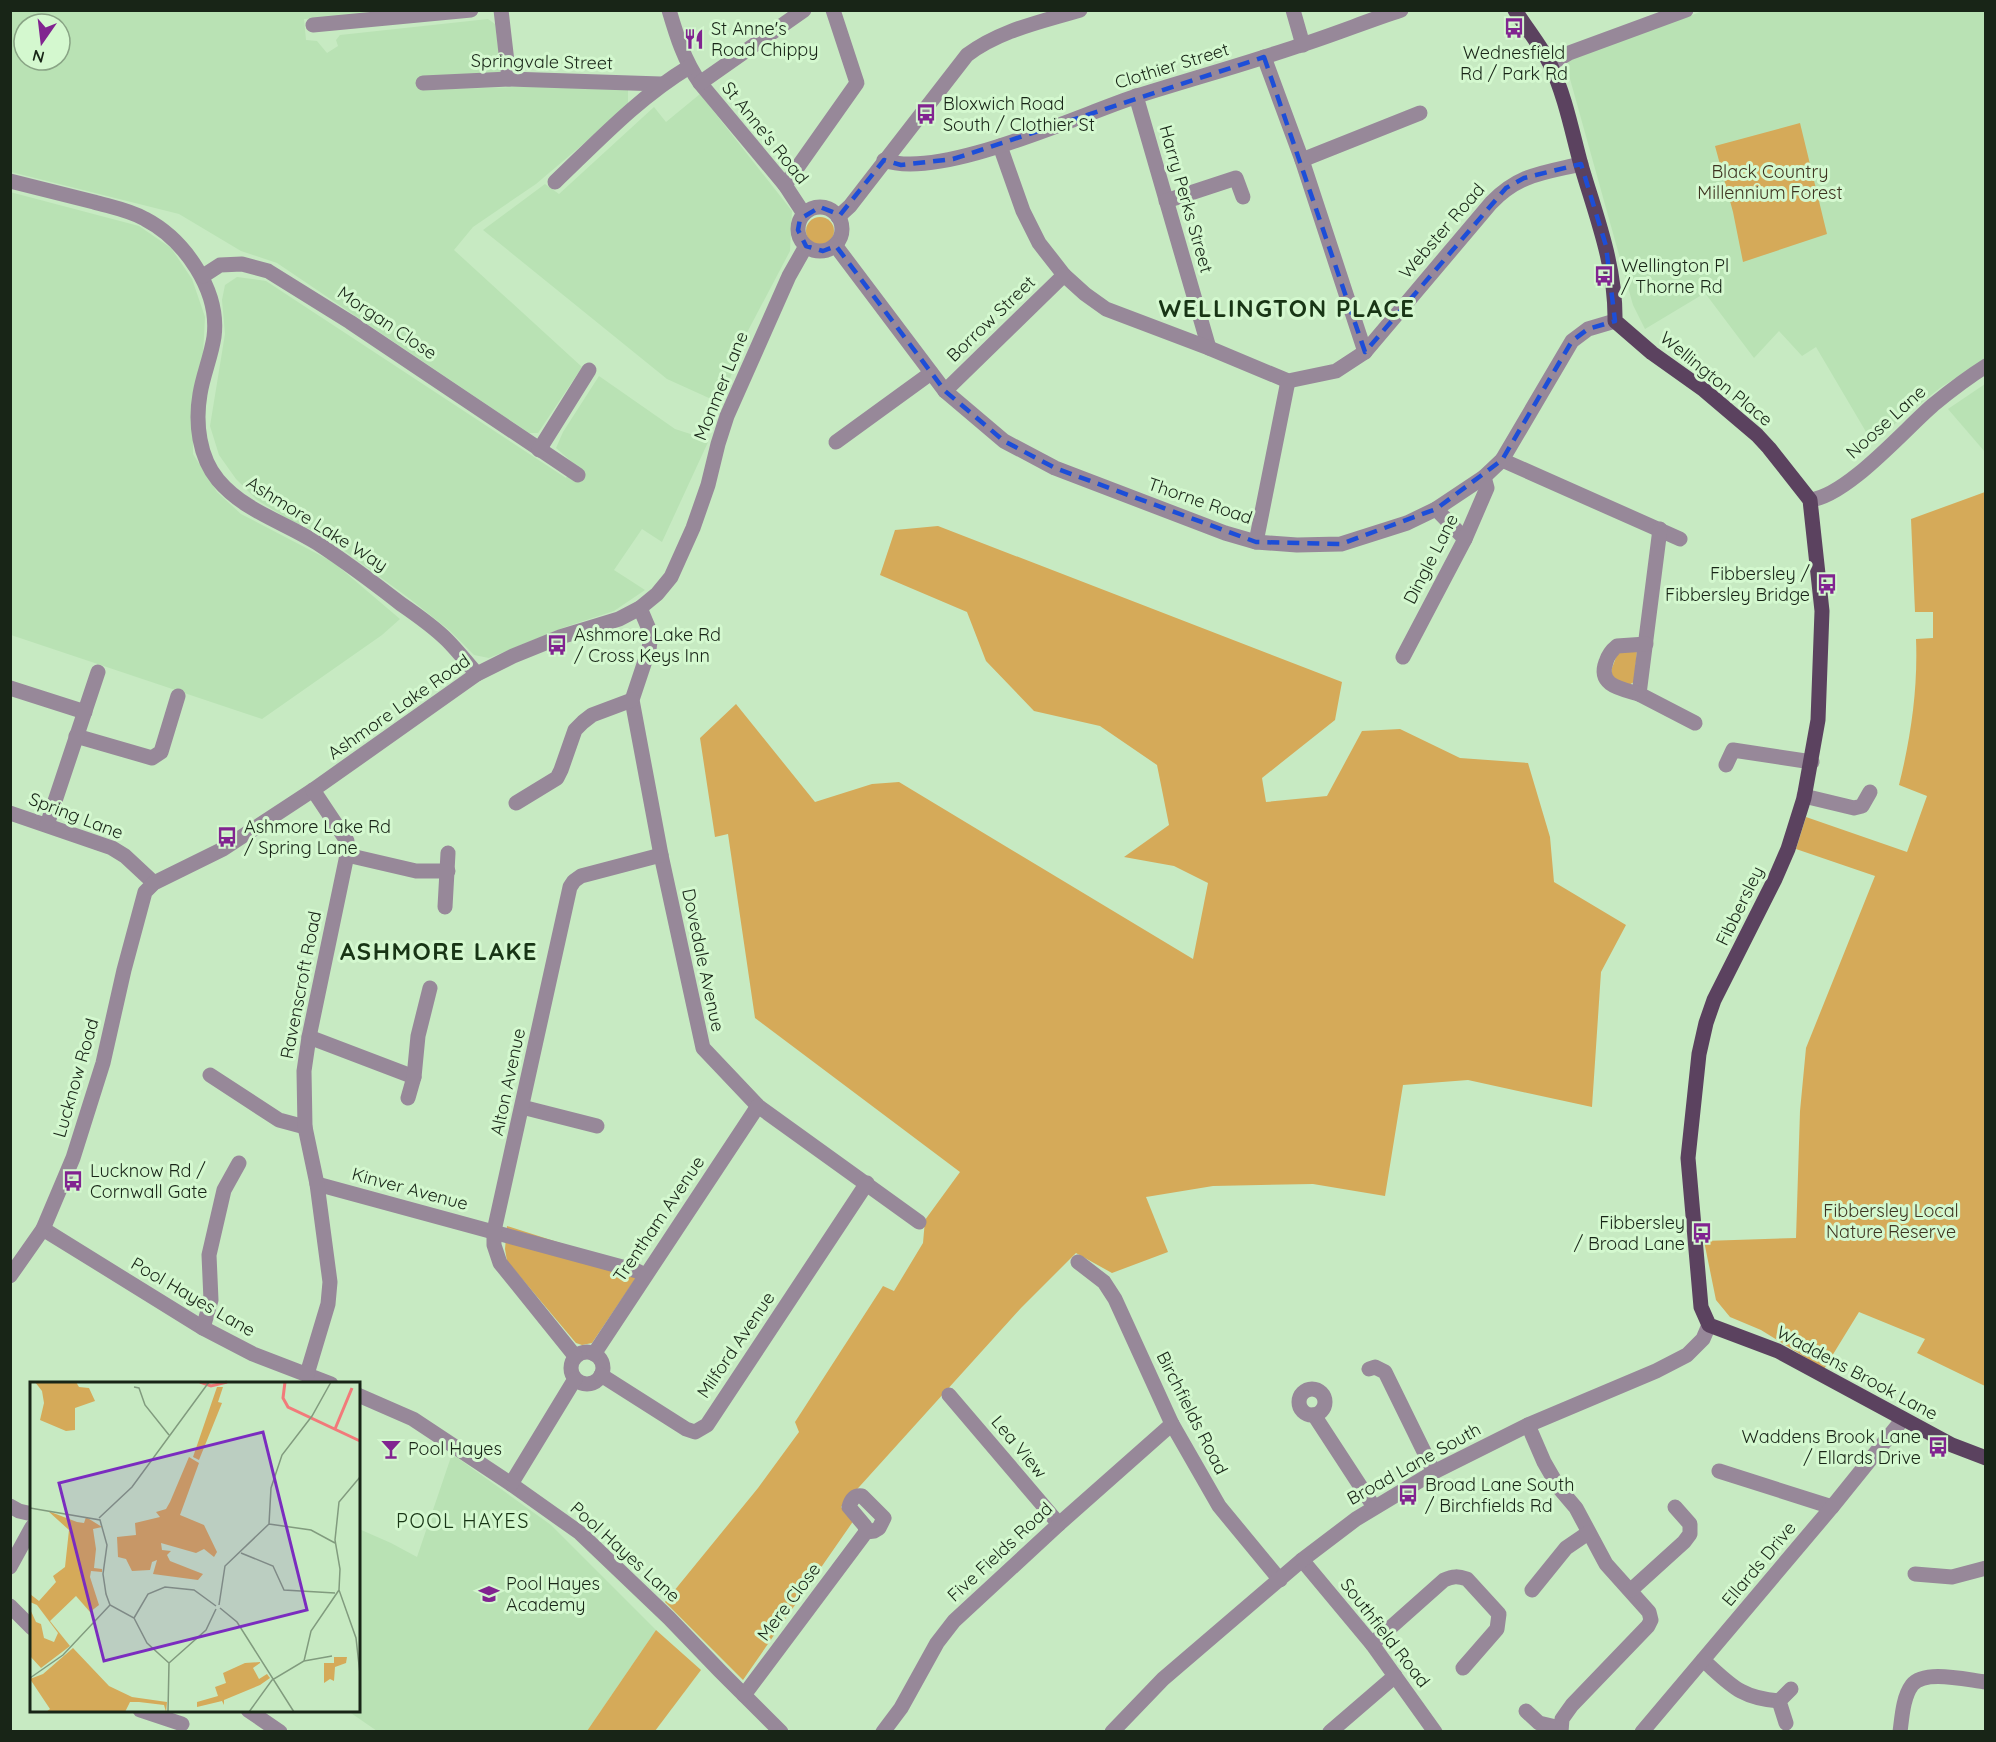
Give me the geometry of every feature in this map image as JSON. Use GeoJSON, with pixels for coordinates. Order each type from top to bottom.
{"type":"FeatureCollection","features":[{"type":"Feature","properties":{"kind":"main road"},"geometry":{"type":"LineString","coordinates":[[1515,10],[1550,64],[1571,126],[1606,246],[1615,303],[1615,321]]}},
{"type":"Feature","properties":{"kind":"main road","name":"Wellington Place"},"geometry":{"type":"LineString","coordinates":[[1615,321],[1652,353],[1722,404],[1757,435],[1810,500]]}},
{"type":"Feature","properties":{"kind":"main road","name":"Fibbersley"},"geometry":{"type":"LineString","coordinates":[[1709,1325],[1701,1307],[1688,1158],[1699,1054],[1714,1000],[1788,849],[1812,762],[1818,720],[1822,611],[1810,500]]}},
{"type":"Feature","properties":{"kind":"main road","name":"Waddens Brook Lane"},"geometry":{"type":"LineString","coordinates":[[1709,1325],[1778,1351],[1952,1445],[1986,1458]]}},
{"type":"Feature","properties":{"kind":"street"},"geometry":{"type":"LineString","coordinates":[[313,25],[471,10]]}},
{"type":"Feature","properties":{"kind":"street"},"geometry":{"type":"LineString","coordinates":[[501,10],[509,79]]}},
{"type":"Feature","properties":{"kind":"street","name":"St Anne's Road"},"geometry":{"type":"LineString","coordinates":[[669,10],[681,50],[689,67],[785,185],[804,214]]}},
{"type":"Feature","properties":{"kind":"street"},"geometry":{"type":"LineString","coordinates":[[700,83],[804,10]]}},
{"type":"Feature","properties":{"kind":"street"},"geometry":{"type":"LineString","coordinates":[[785,185],[857,83],[833,10]]}},
{"type":"Feature","properties":{"kind":"street"},"geometry":{"type":"LineString","coordinates":[[838,217],[850,206],[967,55],[998,36],[1080,10]]}},
{"type":"Feature","properties":{"kind":"street"},"geometry":{"type":"LineString","coordinates":[[1293,10],[1303,45]]}},
{"type":"Feature","properties":{"kind":"street","name":"Clothier Street"},"geometry":{"type":"LineString","coordinates":[[884,160],[901,165],[916,164],[953,159],[1000,146],[1136,96],[1303,45],[1397,11]]}},
{"type":"Feature","properties":{"kind":"street"},"geometry":{"type":"LineString","coordinates":[[1550,64],[1569,53],[1685,11]]}},
{"type":"Feature","properties":{"kind":"street"},"geometry":{"type":"LineString","coordinates":[[1264,57],[1302,160],[1365,352]]}},
{"type":"Feature","properties":{"kind":"street"},"geometry":{"type":"LineString","coordinates":[[555,182],[617,122],[661,84],[689,67]]}},
{"type":"Feature","properties":{"kind":"street","name":"Springvale Street"},"geometry":{"type":"LineString","coordinates":[[423,83],[509,79],[661,84]]}},
{"type":"Feature","properties":{"kind":"street","name":"Harry Perks Street"},"geometry":{"type":"LineString","coordinates":[[1136,96],[1209,348]]}},
{"type":"Feature","properties":{"kind":"street"},"geometry":{"type":"LineString","coordinates":[[1302,160],[1420,113]]}},
{"type":"Feature","properties":{"kind":"street"},"geometry":{"type":"LineString","coordinates":[[1000,146],[1023,211],[1039,243],[1064,275],[1106,309],[1288,381],[1256,542]]}},
{"type":"Feature","properties":{"kind":"street","name":"Webster Road"},"geometry":{"type":"LineString","coordinates":[[1288,381],[1336,370],[1365,352],[1506,188],[1524,178],[1581,164]]}},
{"type":"Feature","properties":{"kind":"street"},"geometry":{"type":"LineString","coordinates":[[1166,201],[1243,175],[1243,197]]}},
{"type":"Feature","properties":{"kind":"street","name":"Ashmore Lake Way"},"geometry":{"type":"LineString","coordinates":[[10,181],[132,212],[168,233],[181,246],[203,276],[212,306],[214,334],[200,393],[198,415],[201,446],[208,465],[218,480],[234,496],[251,508],[314,541],[347,562],[446,639],[477,674]]}},
{"type":"Feature","properties":{"kind":"street"},"geometry":{"type":"LineString","coordinates":[[820,207],[828,208],[838,217],[842,231],[835,245],[823,251],[812,250],[806,246],[799,237],[798,230],[804,214],[820,207]]}},
{"type":"Feature","properties":{"kind":"street","name":"Thorne Road"},"geometry":{"type":"LineString","coordinates":[[835,245],[945,391],[1004,441],[1055,468],[1225,533],[1256,542],[1297,545],[1341,544],[1407,523],[1436,509],[1484,477],[1502,460],[1572,342],[1588,330],[1615,321]]}},
{"type":"Feature","properties":{"kind":"street","name":"Monmer Lane"},"geometry":{"type":"LineString","coordinates":[[671,577],[693,528],[708,485],[717,444],[727,416],[789,276],[806,246]]}},
{"type":"Feature","properties":{"kind":"street","name":"Morgan Close"},"geometry":{"type":"LineString","coordinates":[[203,276],[220,265],[242,264],[268,271],[350,322],[578,475]]}},
{"type":"Feature","properties":{"kind":"street","name":"Borrow Street"},"geometry":{"type":"LineString","coordinates":[[945,391],[1064,275]]}},
{"type":"Feature","properties":{"kind":"street","name":"Noose Lane"},"geometry":{"type":"LineString","coordinates":[[1810,500],[1824,497],[1844,484],[1935,403],[1986,366]]}},
{"type":"Feature","properties":{"kind":"street"},"geometry":{"type":"LineString","coordinates":[[539,450],[589,370]]}},
{"type":"Feature","properties":{"kind":"street"},"geometry":{"type":"LineString","coordinates":[[836,442],[931,373]]}},
{"type":"Feature","properties":{"kind":"street"},"geometry":{"type":"LineString","coordinates":[[1502,460],[1680,539]]}},
{"type":"Feature","properties":{"kind":"street","name":"Dingle Lane"},"geometry":{"type":"LineString","coordinates":[[1403,657],[1465,539],[1487,488],[1484,477]]}},
{"type":"Feature","properties":{"kind":"street"},"geometry":{"type":"LineString","coordinates":[[1436,509],[1465,539]]}},
{"type":"Feature","properties":{"kind":"street"},"geometry":{"type":"LineString","coordinates":[[1640,694],[1660,530]]}},
{"type":"Feature","properties":{"kind":"street","name":"Ashmore Lake Road"},"geometry":{"type":"LineString","coordinates":[[154,883],[223,849],[313,790],[477,674],[560,637],[620,619],[640,608],[657,594],[671,577]]}},
{"type":"Feature","properties":{"kind":"street","name":"Dovedale Avenue"},"geometry":{"type":"LineString","coordinates":[[640,608],[651,634],[649,649],[632,700],[661,855],[703,1048],[758,1106],[919,1222]]}},
{"type":"Feature","properties":{"kind":"street"},"geometry":{"type":"LineString","coordinates":[[1646,644],[1617,646],[1609,655],[1603,674],[1604,678],[1610,684],[1683,710],[1695,723]]}},
{"type":"Feature","properties":{"kind":"street"},"geometry":{"type":"LineString","coordinates":[[47,825],[98,672]]}},
{"type":"Feature","properties":{"kind":"street"},"geometry":{"type":"LineString","coordinates":[[10,688],[85,712]]}},
{"type":"Feature","properties":{"kind":"street"},"geometry":{"type":"LineString","coordinates":[[76,736],[152,758],[161,752],[178,696]]}},
{"type":"Feature","properties":{"kind":"street"},"geometry":{"type":"LineString","coordinates":[[516,803],[557,778],[574,730],[582,722],[592,714],[632,700]]}},
{"type":"Feature","properties":{"kind":"street"},"geometry":{"type":"LineString","coordinates":[[1726,765],[1733,750],[1812,762]]}},
{"type":"Feature","properties":{"kind":"street","name":"Ravenscroft Road"},"geometry":{"type":"LineString","coordinates":[[307,1374],[328,1304],[330,1282],[317,1184],[305,1127],[304,1071],[347,855],[347,841],[313,790]]}},
{"type":"Feature","properties":{"kind":"street"},"geometry":{"type":"LineString","coordinates":[[1804,797],[1854,808],[1862,806],[1869,792]]}},
{"type":"Feature","properties":{"kind":"street","name":"Spring Lane"},"geometry":{"type":"LineString","coordinates":[[10,813],[112,848],[125,856],[154,883]]}},
{"type":"Feature","properties":{"kind":"street"},"geometry":{"type":"LineString","coordinates":[[445,908],[448,853]]}},
{"type":"Feature","properties":{"kind":"street"},"geometry":{"type":"LineString","coordinates":[[347,855],[416,871],[448,871]]}},
{"type":"Feature","properties":{"kind":"street","name":"Alton Avenue"},"geometry":{"type":"LineString","coordinates":[[575,1356],[500,1263],[494,1245],[494,1231],[570,887],[581,876],[661,855]]}},
{"type":"Feature","properties":{"kind":"street","name":"Lucknow Road"},"geometry":{"type":"LineString","coordinates":[[13,1267],[43,1229],[73,1158],[103,1064],[140,904],[145,892],[154,883]]}},
{"type":"Feature","properties":{"kind":"street"},"geometry":{"type":"LineString","coordinates":[[408,1098],[414,1077],[418,1036],[430,988]]}},
{"type":"Feature","properties":{"kind":"street"},"geometry":{"type":"LineString","coordinates":[[309,1037],[414,1077]]}},
{"type":"Feature","properties":{"kind":"street"},"geometry":{"type":"LineString","coordinates":[[210,1075],[279,1120],[305,1127]]}},
{"type":"Feature","properties":{"kind":"street","name":"Trentham Avenue"},"geometry":{"type":"LineString","coordinates":[[594,1354],[758,1106]]}},
{"type":"Feature","properties":{"kind":"street"},"geometry":{"type":"LineString","coordinates":[[522,1107],[597,1126]]}},
{"type":"Feature","properties":{"kind":"street"},"geometry":{"type":"LineString","coordinates":[[203,1328],[211,1300],[209,1256],[224,1190],[238,1163]]}},
{"type":"Feature","properties":{"kind":"street","name":"Milford Avenue"},"geometry":{"type":"LineString","coordinates":[[601,1374],[686,1430],[695,1432],[707,1425],[867,1183]]}},
{"type":"Feature","properties":{"kind":"street","name":"Kinver Avenue"},"geometry":{"type":"LineString","coordinates":[[317,1184],[494,1231],[645,1275]]}},
{"type":"Feature","properties":{"kind":"street","name":"Pool Hayes Lane"},"geometry":{"type":"LineString","coordinates":[[43,1229],[203,1328],[253,1354],[328,1382]]}},
{"type":"Feature","properties":{"kind":"street","name":"Birchfields Road"},"geometry":{"type":"LineString","coordinates":[[1078,1262],[1104,1282],[1115,1299],[1172,1424],[1219,1506],[1280,1580]]}},
{"type":"Feature","properties":{"kind":"street","name":"Broad Lane South"},"geometry":{"type":"LineString","coordinates":[[1112,1731],[1162,1679],[1302,1560],[1374,1508],[1434,1472],[1528,1425],[1656,1371],[1687,1355],[1703,1339],[1709,1325]]}},
{"type":"Feature","properties":{"kind":"street"},"geometry":{"type":"LineString","coordinates":[[587,1352],[594,1354],[601,1361],[603,1367],[601,1374],[594,1382],[586,1383],[575,1379],[571,1372],[571,1362],[575,1356],[587,1352]]}},
{"type":"Feature","properties":{"kind":"street"},"geometry":{"type":"LineString","coordinates":[[1369,1369],[1376,1367],[1384,1372],[1434,1472]]}},
{"type":"Feature","properties":{"kind":"street"},"geometry":{"type":"LineString","coordinates":[[511,1484],[575,1379]]}},
{"type":"Feature","properties":{"kind":"street","name":"Lea View"},"geometry":{"type":"LineString","coordinates":[[949,1395],[1059,1524]]}},
{"type":"Feature","properties":{"kind":"street","name":"Pool Hayes Lane"},"geometry":{"type":"LineString","coordinates":[[360,1400],[412,1419],[511,1484],[580,1533],[669,1618],[781,1731]]}},
{"type":"Feature","properties":{"kind":"street"},"geometry":{"type":"LineString","coordinates":[[1314,1415],[1374,1508]]}},
{"type":"Feature","properties":{"kind":"street","name":"Ellards Drive"},"geometry":{"type":"LineString","coordinates":[[1642,1731],[1832,1507],[1902,1419]]}},
{"type":"Feature","properties":{"kind":"street","name":"Five Fields Road"},"geometry":{"type":"LineString","coordinates":[[884,1731],[901,1708],[944,1632],[1059,1524],[1172,1424]]}},
{"type":"Feature","properties":{"kind":"street"},"geometry":{"type":"LineString","coordinates":[[1526,1711],[1539,1723],[1560,1730],[1562,1719],[1572,1705],[1648,1626],[1651,1620],[1649,1612],[1606,1564],[1576,1508],[1559,1488],[1544,1462],[1528,1425]]}},
{"type":"Feature","properties":{"kind":"street"},"geometry":{"type":"LineString","coordinates":[[1719,1472],[1832,1507]]}},
{"type":"Feature","properties":{"kind":"street"},"geometry":{"type":"LineString","coordinates":[[1742,1496],[1748,1480]]}},
{"type":"Feature","properties":{"kind":"street"},"geometry":{"type":"LineString","coordinates":[[10,1506],[30,1514]]}},
{"type":"Feature","properties":{"kind":"street"},"geometry":{"type":"LineString","coordinates":[[1631,1590],[1690,1534],[1690,1524],[1675,1507]]}},
{"type":"Feature","properties":{"kind":"street"},"geometry":{"type":"LineString","coordinates":[[10,1567],[30,1531]]}},
{"type":"Feature","properties":{"kind":"street","name":"Mere Close"},"geometry":{"type":"LineString","coordinates":[[744,1695],[866,1532]]}},
{"type":"Feature","properties":{"kind":"street"},"geometry":{"type":"LineString","coordinates":[[1532,1590],[1566,1548],[1588,1533]]}},
{"type":"Feature","properties":{"kind":"street","name":"Southfield Road"},"geometry":{"type":"LineString","coordinates":[[1302,1560],[1372,1644],[1435,1731]]}},
{"type":"Feature","properties":{"kind":"street"},"geometry":{"type":"LineString","coordinates":[[1915,1574],[1952,1577],[1986,1568]]}},
{"type":"Feature","properties":{"kind":"street"},"geometry":{"type":"LineString","coordinates":[[1372,1644],[1444,1580],[1460,1577],[1467,1579],[1499,1614],[1497,1629],[1463,1668]]}},
{"type":"Feature","properties":{"kind":"street"},"geometry":{"type":"LineString","coordinates":[[10,1606],[30,1626]]}},
{"type":"Feature","properties":{"kind":"street"},"geometry":{"type":"LineString","coordinates":[[1703,1660],[1735,1689],[1747,1696],[1779,1701]]}},
{"type":"Feature","properties":{"kind":"street"},"geometry":{"type":"LineString","coordinates":[[1330,1731],[1395,1676]]}},
{"type":"Feature","properties":{"kind":"street"},"geometry":{"type":"LineString","coordinates":[[1900,1731],[1911,1687],[1922,1677],[1986,1682]]}},
{"type":"Feature","properties":{"kind":"street"},"geometry":{"type":"LineString","coordinates":[[1779,1701],[1791,1689]]}},
{"type":"Feature","properties":{"kind":"street"},"geometry":{"type":"LineString","coordinates":[[1779,1701],[1786,1723]]}},
{"type":"Feature","properties":{"kind":"street"},"geometry":{"type":"LineString","coordinates":[[147,1712],[183,1722]]}},
{"type":"Feature","properties":{"kind":"street"},"geometry":{"type":"LineString","coordinates":[[251,1712],[280,1731]]}},
{"type":"Feature","properties":{"kind":"highlighted area"},"geometry":{"type":"Polygon","coordinates":[[[1264,57],[1365,352],[1506,188],[1524,178],[1581,164],[1606,246],[1615,321],[1588,329],[1572,341],[1502,460],[1436,509],[1341,544],[1256,542],[1055,468],[1004,441],[945,391],[836,246],[823,251],[806,246],[798,230],[800,219],[820,207],[840,215],[884,160],[901,165],[953,159],[1264,57]]]}},
{"type":"Feature","properties":{"kind":"shaded area"},"geometry":{"type":"Polygon","coordinates":[[[11,11],[392,11],[304,19],[306,40],[317,41],[327,53],[338,46],[336,40],[340,35],[488,19],[495,24],[500,74],[421,78],[421,90],[628,87],[628,106],[536,184],[473,227],[454,250],[582,367],[538,433],[529,433],[277,263],[241,251],[179,214],[11,172],[11,11]]]}},
{"type":"Feature","properties":{"kind":"shaded area"},"geometry":{"type":"Polygon","coordinates":[[[1703,11],[1985,11],[1985,359],[1940,388],[1872,442],[1816,347],[1802,356],[1779,331],[1754,358],[1705,293],[1645,329],[1633,305],[1565,61],[1703,11]]]}},
{"type":"Feature","properties":{"kind":"shaded area"},"geometry":{"type":"Polygon","coordinates":[[[700,94],[792,211],[790,251],[731,363],[735,366],[720,403],[667,379],[483,230],[545,184],[559,194],[654,107],[666,122],[700,94]]]}},
{"type":"Feature","properties":{"kind":"shaded area"},"geometry":{"type":"Polygon","coordinates":[[[10,192],[139,226],[171,248],[192,279],[205,317],[203,355],[193,397],[193,454],[217,492],[241,514],[333,562],[400,619],[382,635],[262,719],[11,635],[10,192]]]}},
{"type":"Feature","properties":{"kind":"shaded area"},"geometry":{"type":"Polygon","coordinates":[[[237,277],[266,281],[566,478],[573,463],[556,448],[563,432],[599,376],[675,429],[709,440],[662,542],[642,529],[614,570],[645,590],[614,611],[565,627],[489,658],[474,655],[449,630],[410,599],[323,535],[288,519],[257,500],[236,479],[219,455],[210,426],[225,334],[222,300],[225,285],[237,277]]]}},
{"type":"Feature","properties":{"kind":"shaded area"},"geometry":{"type":"Polygon","coordinates":[[[1985,384],[1985,452],[1948,409],[1985,384]]]}},
{"type":"Feature","properties":{"kind":"shaded area","name":"Pool Hayes Academy"},"geometry":{"type":"Polygon","coordinates":[[[452,1454],[551,1525],[656,1630],[587,1731],[377,1731],[349,1712],[360,1712],[360,1529],[417,1557],[452,1454]]]}},
{"type":"Feature","properties":{"kind":"green space","name":"Black Country Millennium Forest"},"geometry":{"type":"Polygon","coordinates":[[[1800,123],[1827,234],[1743,262],[1733,212],[1715,146],[1800,123]]]}},
{"type":"Feature","properties":{"kind":"green space"},"geometry":{"type":"Polygon","coordinates":[[[820,217],[830,221],[834,231],[830,241],[820,245],[810,241],[806,231],[810,221],[820,217]]]}},
{"type":"Feature","properties":{"kind":"green space","name":"Fibbersley Local Nature Reserve"},"geometry":{"type":"Polygon","coordinates":[[[1985,492],[1985,1386],[1917,1353],[1925,1339],[1859,1312],[1824,1369],[1761,1330],[1730,1317],[1716,1300],[1704,1241],[1796,1238],[1800,1111],[1806,1048],[1875,876],[1796,849],[1806,817],[1907,852],[1927,796],[1899,785],[1913,712],[1916,639],[1933,638],[1933,612],[1915,612],[1911,519],[1985,492]]]}},
{"type":"Feature","properties":{"kind":"green space"},"geometry":{"type":"Polygon","coordinates":[[[938,526],[1342,682],[1335,720],[1262,778],[1266,802],[1327,796],[1362,731],[1400,729],[1460,758],[1528,763],[1550,837],[1554,882],[1626,925],[1601,972],[1592,1107],[1468,1080],[1403,1085],[1385,1196],[1313,1184],[1213,1186],[1146,1197],[1168,1252],[1112,1273],[1076,1253],[1021,1308],[841,1507],[854,1520],[743,1680],[665,1602],[758,1488],[799,1432],[795,1422],[883,1286],[894,1291],[923,1243],[925,1220],[960,1172],[755,1018],[728,834],[715,837],[700,738],[736,704],[815,802],[872,784],[899,782],[1193,959],[1208,883],[1174,866],[1124,857],[1169,825],[1157,765],[1100,726],[1034,711],[986,661],[967,612],[880,575],[895,530],[938,526]]]}},
{"type":"Feature","properties":{"kind":"green space"},"geometry":{"type":"Polygon","coordinates":[[[1637,651],[1634,682],[1627,686],[1611,676],[1612,668],[1618,652],[1637,651]]]}},
{"type":"Feature","properties":{"kind":"green space"},"geometry":{"type":"Polygon","coordinates":[[[507,1226],[642,1269],[592,1343],[582,1345],[576,1343],[507,1261],[505,1249],[507,1226]]]}},
{"type":"Feature","properties":{"kind":"green space"},"geometry":{"type":"Polygon","coordinates":[[[656,1630],[701,1670],[655,1731],[587,1731],[656,1630]]]}},
{"type":"Feature","properties":{"kind":"place","name":"Wednesfield Rd / Park Rd"},"geometry":{"type":"Point","coordinates":[1514,28]}},
{"type":"Feature","properties":{"kind":"place","name":"St Anne's Road Chippy"},"geometry":{"type":"Point","coordinates":[694,39]}},
{"type":"Feature","properties":{"kind":"place","name":"Bloxwich Road South / Clothier St"},"geometry":{"type":"Point","coordinates":[926,114]}},
{"type":"Feature","properties":{"kind":"place","name":"Wellington Pl / Thorne Rd"},"geometry":{"type":"Point","coordinates":[1604,276]}},
{"type":"Feature","properties":{"kind":"place","name":"Fibbersley / Fibbersley Bridge"},"geometry":{"type":"Point","coordinates":[1827,584]}},
{"type":"Feature","properties":{"kind":"place","name":"Ashmore Lake Rd / Cross Keys Inn"},"geometry":{"type":"Point","coordinates":[557,645]}},
{"type":"Feature","properties":{"kind":"place","name":"Ashmore Lake Rd / Spring Lane"},"geometry":{"type":"Point","coordinates":[227,837]}},
{"type":"Feature","properties":{"kind":"place","name":"Lucknow Rd / Cornwall Gate"},"geometry":{"type":"Point","coordinates":[73,1181]}},
{"type":"Feature","properties":{"kind":"place","name":"Fibbersley / Broad Lane"},"geometry":{"type":"Point","coordinates":[1702,1233]}},
{"type":"Feature","properties":{"kind":"place","name":"Waddens Brook Lane / Ellards Drive"},"geometry":{"type":"Point","coordinates":[1938,1447]}},
{"type":"Feature","properties":{"kind":"place","name":"Pool Hayes"},"geometry":{"type":"Point","coordinates":[391,1449]}},
{"type":"Feature","properties":{"kind":"place","name":"Broad Lane South / Birchfields Rd"},"geometry":{"type":"Point","coordinates":[1408,1495]}},
{"type":"Feature","properties":{"kind":"place","name":"Pool Hayes Academy"},"geometry":{"type":"Point","coordinates":[489,1594]}},
{"type":"Feature","properties":{"kind":"district","name":"WELLINGTON PLACE"},"geometry":{"type":"Point","coordinates":[1287,309]}},
{"type":"Feature","properties":{"kind":"district","name":"ASHMORE LAKE"},"geometry":{"type":"Point","coordinates":[439,952]}},
{"type":"Feature","properties":{"kind":"district","name":"POOL HAYES"},"geometry":{"type":"Point","coordinates":[463,1521]}}]}
